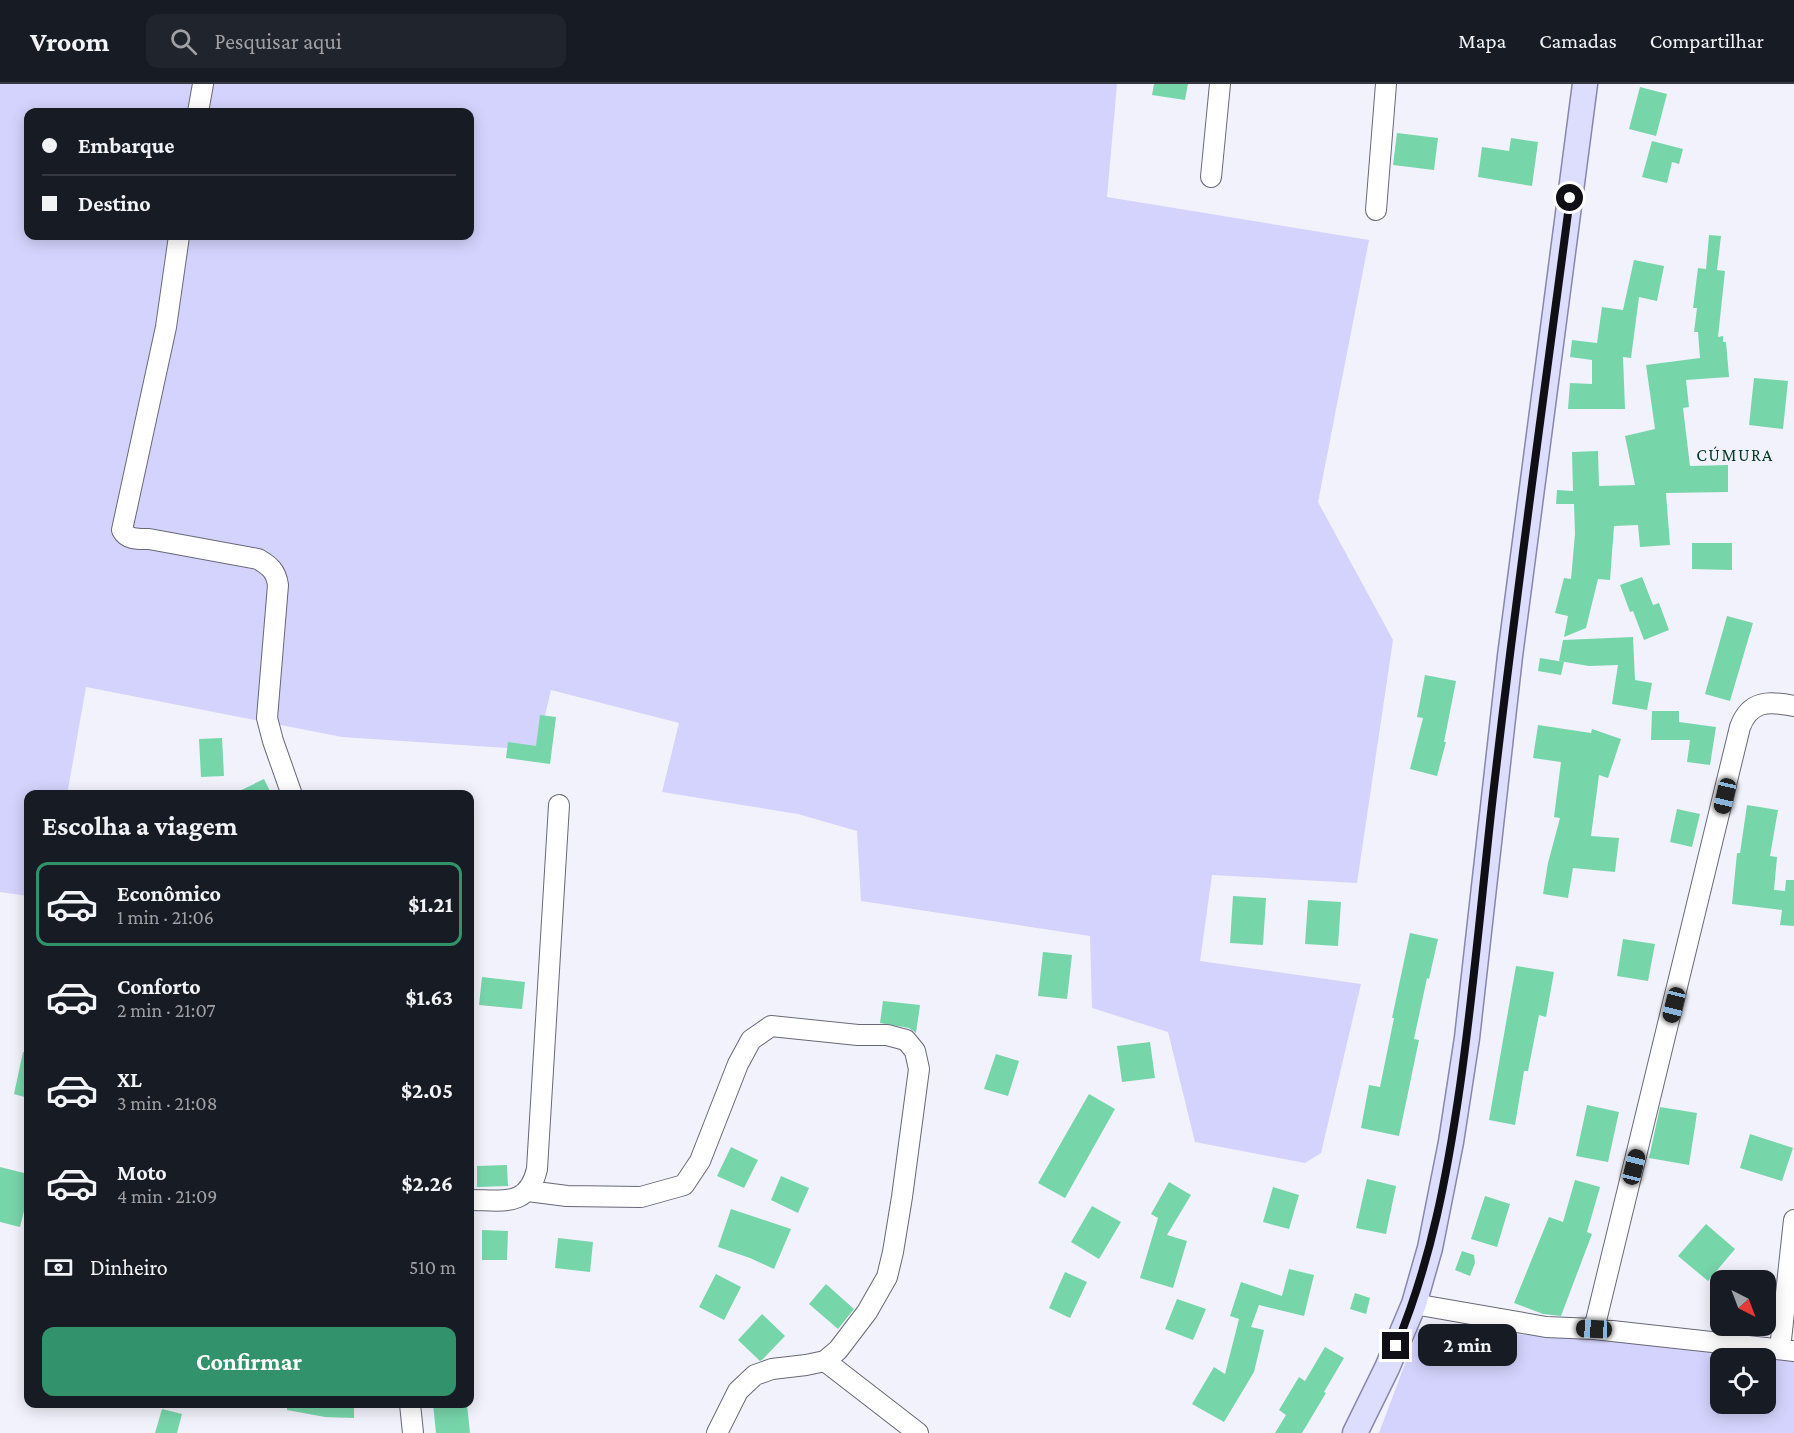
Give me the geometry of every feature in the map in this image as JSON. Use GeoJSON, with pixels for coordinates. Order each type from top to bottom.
{"type":"FeatureCollection","features":[{"type":"Feature","properties":{"kind":"main road"},"geometry":{"type":"LineString","coordinates":[[1355,1433],[1387,1368],[1414,1304],[1430,1248],[1449,1154],[1467,1038],[1510,656],[1585,84]]}},
{"type":"Feature","properties":{"kind":"street"},"geometry":{"type":"LineString","coordinates":[[199,108],[203,84]]}},
{"type":"Feature","properties":{"kind":"street"},"geometry":{"type":"LineString","coordinates":[[1211,177],[1221,84]]}},
{"type":"Feature","properties":{"kind":"street"},"geometry":{"type":"LineString","coordinates":[[1376,210],[1386,84]]}},
{"type":"Feature","properties":{"kind":"street"},"geometry":{"type":"LineString","coordinates":[[178,240],[166,327],[122,530],[132,538],[149,539],[258,559],[271,567],[278,585],[267,718],[290,790]]}},
{"type":"Feature","properties":{"kind":"street"},"geometry":{"type":"LineString","coordinates":[[1594,1329],[1740,727],[1744,717],[1751,709],[1763,704],[1778,703],[1794,706]]}},
{"type":"Feature","properties":{"kind":"street"},"geometry":{"type":"LineString","coordinates":[[474,1200],[517,1198],[528,1191],[534,1183],[537,1169],[559,805]]}},
{"type":"Feature","properties":{"kind":"street"},"geometry":{"type":"LineString","coordinates":[[528,1191],[567,1196],[641,1197],[684,1185],[700,1161],[738,1064],[750,1040],[771,1026],[858,1035],[887,1035],[906,1040],[915,1051],[919,1069],[893,1252],[886,1277],[867,1312],[838,1350],[825,1360],[772,1369],[755,1376],[738,1391],[717,1433]]}},
{"type":"Feature","properties":{"kind":"street"},"geometry":{"type":"LineString","coordinates":[[1414,1304],[1546,1327],[1594,1329],[1787,1350],[1794,1220]]}},
{"type":"Feature","properties":{"kind":"street"},"geometry":{"type":"LineString","coordinates":[[825,1360],[918,1433]]}},
{"type":"Feature","properties":{"kind":"street"},"geometry":{"type":"LineString","coordinates":[[410,1408],[413,1433]]}},
{"type":"Feature","properties":{"kind":"shaded area"},"geometry":{"type":"Polygon","coordinates":[[[0,84],[1117,84],[1107,197],[1369,240],[1318,502],[1393,640],[1357,883],[1212,875],[1200,961],[1361,984],[1321,1153],[1305,1163],[1195,1142],[1168,1032],[1092,1008],[1090,936],[861,901],[857,831],[798,814],[662,792],[679,723],[551,690],[537,750],[342,737],[86,687],[68,790],[24,790],[24,895],[0,892],[0,84]]]}},
{"type":"Feature","properties":{"kind":"shaded area"},"geometry":{"type":"Polygon","coordinates":[[[1418,1329],[1762,1348],[1710,1348],[1710,1414],[1776,1414],[1776,1349],[1794,1352],[1794,1433],[1379,1433],[1418,1329]]]}},
{"type":"Feature","properties":{"kind":"building"},"geometry":{"type":"Polygon","coordinates":[[[1154,84],[1188,84],[1185,100],[1152,95],[1154,84]]]}},
{"type":"Feature","properties":{"kind":"building"},"geometry":{"type":"Polygon","coordinates":[[[1640,87],[1667,94],[1656,136],[1629,129],[1640,87]]]}},
{"type":"Feature","properties":{"kind":"building"},"geometry":{"type":"Polygon","coordinates":[[[1397,133],[1438,138],[1434,170],[1393,165],[1397,133]]]}},
{"type":"Feature","properties":{"kind":"building"},"geometry":{"type":"Polygon","coordinates":[[[1511,138],[1538,142],[1532,186],[1478,177],[1482,147],[1509,151],[1511,138]]]}},
{"type":"Feature","properties":{"kind":"building"},"geometry":{"type":"Polygon","coordinates":[[[1652,141],[1683,149],[1679,164],[1672,162],[1667,183],[1642,177],[1652,141]]]}},
{"type":"Feature","properties":{"kind":"building"},"geometry":{"type":"Polygon","coordinates":[[[1709,235],[1721,236],[1717,270],[1725,271],[1718,337],[1723,336],[1723,342],[1726,342],[1729,377],[1686,380],[1689,407],[1683,408],[1690,466],[1728,465],[1728,492],[1666,493],[1670,545],[1640,547],[1638,525],[1614,526],[1610,580],[1598,579],[1586,628],[1564,637],[1568,616],[1555,613],[1564,578],[1571,579],[1575,534],[1574,504],[1556,504],[1557,490],[1573,491],[1572,452],[1598,451],[1599,486],[1635,485],[1625,436],[1655,429],[1646,365],[1700,358],[1698,332],[1694,332],[1697,308],[1693,308],[1698,268],[1706,269],[1709,235]]]}},
{"type":"Feature","properties":{"kind":"building"},"geometry":{"type":"Polygon","coordinates":[[[1634,260],[1664,266],[1657,301],[1639,297],[1631,358],[1623,357],[1625,409],[1568,409],[1570,383],[1592,384],[1592,360],[1570,357],[1572,340],[1597,343],[1602,307],[1623,310],[1634,260]]]}},
{"type":"Feature","properties":{"kind":"building"},"geometry":{"type":"Polygon","coordinates":[[[1754,378],[1788,381],[1783,429],[1749,425],[1754,378]]]}},
{"type":"Feature","properties":{"kind":"building"},"geometry":{"type":"Polygon","coordinates":[[[1692,543],[1732,543],[1732,570],[1692,569],[1692,543]]]}},
{"type":"Feature","properties":{"kind":"building"},"geometry":{"type":"Polygon","coordinates":[[[1642,577],[1653,605],[1659,603],[1669,630],[1644,640],[1620,585],[1642,577]]]}},
{"type":"Feature","properties":{"kind":"building"},"geometry":{"type":"Polygon","coordinates":[[[1727,616],[1753,623],[1730,701],[1705,694],[1727,616]]]}},
{"type":"Feature","properties":{"kind":"building"},"geometry":{"type":"Polygon","coordinates":[[[1633,637],[1635,680],[1652,683],[1647,710],[1612,704],[1618,665],[1589,666],[1559,661],[1563,640],[1633,637]]]}},
{"type":"Feature","properties":{"kind":"building"},"geometry":{"type":"Polygon","coordinates":[[[1540,658],[1564,662],[1561,675],[1538,671],[1540,658]]]}},
{"type":"Feature","properties":{"kind":"building"},"geometry":{"type":"Polygon","coordinates":[[[1425,675],[1456,681],[1444,742],[1446,742],[1437,776],[1410,769],[1423,718],[1417,717],[1425,675]]]}},
{"type":"Feature","properties":{"kind":"building"},"geometry":{"type":"Polygon","coordinates":[[[1652,711],[1679,711],[1679,722],[1716,727],[1710,765],[1687,762],[1690,740],[1651,740],[1652,711]]]}},
{"type":"Feature","properties":{"kind":"building"},"geometry":{"type":"Polygon","coordinates":[[[540,715],[556,717],[550,764],[506,758],[508,742],[536,746],[540,715]]]}},
{"type":"Feature","properties":{"kind":"building"},"geometry":{"type":"Polygon","coordinates":[[[1538,725],[1591,733],[1592,729],[1621,739],[1608,778],[1599,775],[1591,836],[1619,838],[1615,872],[1573,868],[1568,898],[1543,894],[1548,863],[1560,818],[1554,817],[1561,762],[1533,758],[1538,725]]]}},
{"type":"Feature","properties":{"kind":"building"},"geometry":{"type":"Polygon","coordinates":[[[222,738],[224,776],[201,777],[199,739],[222,738]]]}},
{"type":"Feature","properties":{"kind":"building"},"geometry":{"type":"Polygon","coordinates":[[[264,779],[270,790],[241,790],[264,779]]]}},
{"type":"Feature","properties":{"kind":"building"},"geometry":{"type":"Polygon","coordinates":[[[1747,805],[1778,810],[1770,856],[1777,857],[1774,890],[1785,891],[1786,880],[1794,880],[1794,926],[1780,925],[1782,910],[1732,904],[1737,853],[1740,853],[1747,805]]]}},
{"type":"Feature","properties":{"kind":"building"},"geometry":{"type":"Polygon","coordinates":[[[1677,809],[1700,814],[1692,847],[1670,842],[1677,809]]]}},
{"type":"Feature","properties":{"kind":"building"},"geometry":{"type":"Polygon","coordinates":[[[1233,896],[1266,898],[1263,945],[1230,943],[1233,896]]]}},
{"type":"Feature","properties":{"kind":"building"},"geometry":{"type":"Polygon","coordinates":[[[1308,900],[1341,902],[1338,946],[1305,944],[1308,900]]]}},
{"type":"Feature","properties":{"kind":"building"},"geometry":{"type":"Polygon","coordinates":[[[1410,933],[1438,939],[1414,1039],[1419,1040],[1399,1136],[1361,1128],[1369,1085],[1380,1087],[1410,933]]]}},
{"type":"Feature","properties":{"kind":"building"},"geometry":{"type":"Polygon","coordinates":[[[1623,939],[1655,944],[1648,981],[1617,976],[1623,939]]]}},
{"type":"Feature","properties":{"kind":"building"},"geometry":{"type":"Polygon","coordinates":[[[1043,952],[1072,955],[1067,999],[1038,996],[1043,952]]]}},
{"type":"Feature","properties":{"kind":"building"},"geometry":{"type":"Polygon","coordinates":[[[1516,966],[1554,972],[1546,1017],[1539,1015],[1528,1071],[1524,1071],[1515,1125],[1489,1120],[1516,966]]]}},
{"type":"Feature","properties":{"kind":"building"},"geometry":{"type":"Polygon","coordinates":[[[482,977],[525,982],[522,1009],[479,1005],[482,977]]]}},
{"type":"Feature","properties":{"kind":"building"},"geometry":{"type":"Polygon","coordinates":[[[883,1001],[920,1005],[916,1033],[909,1028],[880,1023],[883,1001]]]}},
{"type":"Feature","properties":{"kind":"building"},"geometry":{"type":"Polygon","coordinates":[[[1150,1042],[1155,1078],[1122,1082],[1117,1046],[1150,1042]]]}},
{"type":"Feature","properties":{"kind":"building"},"geometry":{"type":"Polygon","coordinates":[[[23,1052],[24,1052],[24,1097],[14,1094],[23,1052]]]}},
{"type":"Feature","properties":{"kind":"building"},"geometry":{"type":"Polygon","coordinates":[[[996,1054],[1019,1061],[1008,1096],[984,1089],[996,1054]]]}},
{"type":"Feature","properties":{"kind":"building"},"geometry":{"type":"Polygon","coordinates":[[[1089,1094],[1115,1109],[1065,1198],[1038,1183],[1089,1094]]]}},
{"type":"Feature","properties":{"kind":"building"},"geometry":{"type":"Polygon","coordinates":[[[1587,1105],[1619,1112],[1608,1162],[1576,1156],[1587,1105]]]}},
{"type":"Feature","properties":{"kind":"building"},"geometry":{"type":"Polygon","coordinates":[[[1660,1107],[1697,1113],[1689,1165],[1649,1158],[1660,1107]]]}},
{"type":"Feature","properties":{"kind":"building"},"geometry":{"type":"Polygon","coordinates":[[[1750,1134],[1793,1148],[1782,1181],[1740,1168],[1750,1134]]]}},
{"type":"Feature","properties":{"kind":"building"},"geometry":{"type":"Polygon","coordinates":[[[731,1147],[758,1160],[744,1188],[717,1176],[731,1147]]]}},
{"type":"Feature","properties":{"kind":"building"},"geometry":{"type":"Polygon","coordinates":[[[507,1165],[508,1186],[477,1187],[477,1166],[507,1165]]]}},
{"type":"Feature","properties":{"kind":"building"},"geometry":{"type":"Polygon","coordinates":[[[0,1167],[24,1173],[24,1211],[20,1227],[0,1222],[0,1167]]]}},
{"type":"Feature","properties":{"kind":"building"},"geometry":{"type":"Polygon","coordinates":[[[781,1176],[809,1188],[798,1213],[771,1200],[781,1176]]]}},
{"type":"Feature","properties":{"kind":"building"},"geometry":{"type":"Polygon","coordinates":[[[1367,1179],[1396,1186],[1386,1234],[1356,1228],[1367,1179]]]}},
{"type":"Feature","properties":{"kind":"building"},"geometry":{"type":"Polygon","coordinates":[[[1575,1180],[1600,1187],[1587,1232],[1592,1234],[1561,1316],[1543,1314],[1514,1303],[1549,1217],[1563,1222],[1575,1180]]]}},
{"type":"Feature","properties":{"kind":"building"},"geometry":{"type":"Polygon","coordinates":[[[1169,1182],[1191,1195],[1167,1235],[1187,1241],[1173,1288],[1140,1278],[1158,1218],[1151,1214],[1169,1182]]]}},
{"type":"Feature","properties":{"kind":"building"},"geometry":{"type":"Polygon","coordinates":[[[1273,1187],[1299,1195],[1289,1229],[1263,1222],[1273,1187]]]}},
{"type":"Feature","properties":{"kind":"building"},"geometry":{"type":"Polygon","coordinates":[[[1485,1196],[1510,1204],[1497,1247],[1471,1239],[1485,1196]]]}},
{"type":"Feature","properties":{"kind":"building"},"geometry":{"type":"Polygon","coordinates":[[[1092,1206],[1121,1222],[1099,1259],[1071,1242],[1092,1206]]]}},
{"type":"Feature","properties":{"kind":"building"},"geometry":{"type":"Polygon","coordinates":[[[731,1209],[791,1229],[774,1269],[718,1247],[731,1209]]]}},
{"type":"Feature","properties":{"kind":"building"},"geometry":{"type":"Polygon","coordinates":[[[1706,1224],[1735,1249],[1717,1270],[1710,1270],[1708,1281],[1678,1256],[1706,1224]]]}},
{"type":"Feature","properties":{"kind":"building"},"geometry":{"type":"Polygon","coordinates":[[[482,1230],[508,1231],[507,1260],[482,1260],[482,1230]]]}},
{"type":"Feature","properties":{"kind":"building"},"geometry":{"type":"Polygon","coordinates":[[[558,1238],[593,1242],[590,1272],[555,1268],[558,1238]]]}},
{"type":"Feature","properties":{"kind":"building"},"geometry":{"type":"Polygon","coordinates":[[[1462,1251],[1474,1255],[1475,1263],[1470,1276],[1455,1270],[1462,1251]]]}},
{"type":"Feature","properties":{"kind":"building"},"geometry":{"type":"Polygon","coordinates":[[[1289,1269],[1314,1275],[1304,1316],[1259,1305],[1251,1327],[1264,1330],[1254,1372],[1224,1422],[1192,1404],[1214,1367],[1225,1374],[1239,1319],[1230,1316],[1241,1282],[1282,1296],[1289,1269]]]}},
{"type":"Feature","properties":{"kind":"building"},"geometry":{"type":"Polygon","coordinates":[[[1065,1272],[1087,1282],[1070,1318],[1049,1308],[1065,1272]]]}},
{"type":"Feature","properties":{"kind":"building"},"geometry":{"type":"Polygon","coordinates":[[[716,1274],[741,1287],[724,1320],[699,1307],[716,1274]]]}},
{"type":"Feature","properties":{"kind":"building"},"geometry":{"type":"Polygon","coordinates":[[[826,1284],[854,1309],[838,1329],[809,1304],[826,1284]]]}},
{"type":"Feature","properties":{"kind":"building"},"geometry":{"type":"Polygon","coordinates":[[[1355,1293],[1370,1298],[1366,1314],[1350,1309],[1355,1293]]]}},
{"type":"Feature","properties":{"kind":"building"},"geometry":{"type":"Polygon","coordinates":[[[1177,1299],[1206,1309],[1193,1340],[1165,1329],[1177,1299]]]}},
{"type":"Feature","properties":{"kind":"building"},"geometry":{"type":"Polygon","coordinates":[[[762,1314],[785,1336],[760,1361],[738,1340],[762,1314]]]}},
{"type":"Feature","properties":{"kind":"building"},"geometry":{"type":"Polygon","coordinates":[[[1325,1347],[1344,1358],[1324,1392],[1326,1393],[1302,1433],[1275,1433],[1286,1415],[1279,1410],[1299,1377],[1305,1381],[1325,1347]]]}},
{"type":"Feature","properties":{"kind":"building"},"geometry":{"type":"Polygon","coordinates":[[[287,1408],[354,1408],[354,1418],[325,1417],[287,1410],[287,1408]]]}},
{"type":"Feature","properties":{"kind":"building"},"geometry":{"type":"Polygon","coordinates":[[[433,1408],[467,1408],[470,1433],[436,1433],[433,1408]]]}},
{"type":"Feature","properties":{"kind":"building"},"geometry":{"type":"Polygon","coordinates":[[[162,1409],[182,1414],[177,1433],[155,1433],[162,1409]]]}},
{"type":"Feature","properties":{"kind":"district","name":"CÚMURA"},"geometry":{"type":"Point","coordinates":[1735,455]}},
{"type":"Feature","properties":{"kind":"route"},"geometry":{"type":"LineString","coordinates":[[1396,1346],[1414,1304],[1430,1248],[1451,1142],[1467,1038],[1510,656],[1570,198]]}}]}
